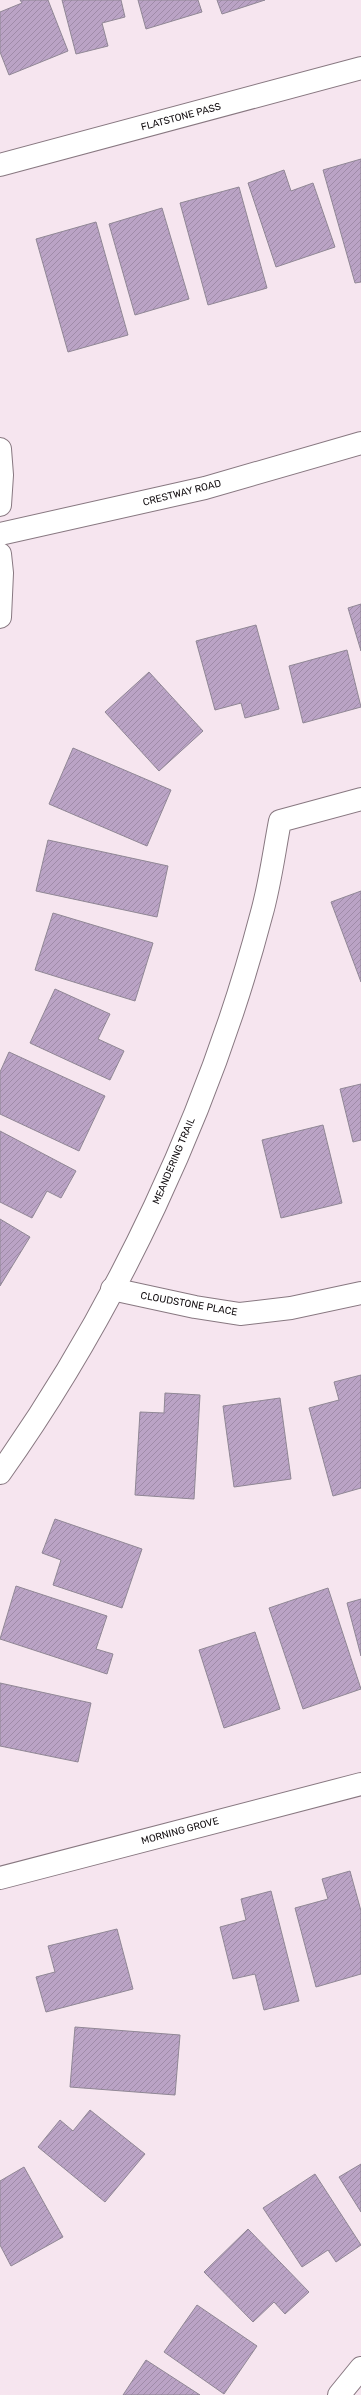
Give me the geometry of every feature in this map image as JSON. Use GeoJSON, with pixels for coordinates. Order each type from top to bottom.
{"type":"FeatureCollection","features":[{"type":"Feature","properties":{"kind":"street","name":"FLATSTONE PASS"},"geometry":{"type":"LineString","coordinates":[[0,165],[361,68]]}},
{"type":"Feature","properties":{"kind":"street","name":"CRESTWAY ROAD"},"geometry":{"type":"LineString","coordinates":[[0,534],[205,488],[361,443]]}},
{"type":"Feature","properties":{"kind":"street"},"geometry":{"type":"LineString","coordinates":[[0,449],[2,475],[0,505]]}},
{"type":"Feature","properties":{"kind":"street"},"geometry":{"type":"LineString","coordinates":[[0,554],[2,573],[0,617]]}},
{"type":"Feature","properties":{"kind":"street","name":"MEANDERING TRAIL"},"geometry":{"type":"LineString","coordinates":[[0,1473],[40,1417],[78,1353],[149,1220],[193,1116],[235,1006],[262,914],[280,821],[361,800]]}},
{"type":"Feature","properties":{"kind":"street","name":"CLOUDSTONE PLACE"},"geometry":{"type":"LineString","coordinates":[[112,1290],[195,1307],[240,1314],[290,1308],[361,1294]]}},
{"type":"Feature","properties":{"kind":"street","name":"MORNING GROVE"},"geometry":{"type":"LineString","coordinates":[[0,1878],[361,1784]]}},
{"type":"Feature","properties":{"kind":"street"},"geometry":{"type":"LineString","coordinates":[[339,2395],[361,2368]]}},
{"type":"Feature","properties":{"kind":"building"},"geometry":{"type":"Polygon","coordinates":[[[20,0],[48,0],[68,51],[9,75],[0,52],[0,12],[22,3],[20,0]]]}},
{"type":"Feature","properties":{"kind":"building"},"geometry":{"type":"Polygon","coordinates":[[[62,0],[121,0],[125,17],[102,23],[108,46],[76,54],[62,0]]]}},
{"type":"Feature","properties":{"kind":"building"},"geometry":{"type":"Polygon","coordinates":[[[138,0],[198,0],[202,12],[146,29],[138,0]]]}},
{"type":"Feature","properties":{"kind":"building"},"geometry":{"type":"Polygon","coordinates":[[[217,0],[265,0],[222,14],[217,0]]]}},
{"type":"Feature","properties":{"kind":"building"},"geometry":{"type":"Polygon","coordinates":[[[361,159],[361,282],[355,283],[323,170],[361,159]]]}},
{"type":"Feature","properties":{"kind":"building"},"geometry":{"type":"Polygon","coordinates":[[[284,170],[291,191],[313,183],[335,247],[276,267],[248,183],[284,170]]]}},
{"type":"Feature","properties":{"kind":"building"},"geometry":{"type":"Polygon","coordinates":[[[239,187],[267,288],[208,305],[180,203],[239,187]]]}},
{"type":"Feature","properties":{"kind":"building"},"geometry":{"type":"Polygon","coordinates":[[[162,208],[189,299],[135,315],[109,224],[162,208]]]}},
{"type":"Feature","properties":{"kind":"building"},"geometry":{"type":"Polygon","coordinates":[[[96,222],[128,335],[68,352],[36,239],[96,222]]]}},
{"type":"Feature","properties":{"kind":"building"},"geometry":{"type":"Polygon","coordinates":[[[361,604],[361,651],[348,608],[361,604]]]}},
{"type":"Feature","properties":{"kind":"building"},"geometry":{"type":"Polygon","coordinates":[[[256,625],[279,709],[245,718],[241,703],[215,710],[196,641],[256,625]]]}},
{"type":"Feature","properties":{"kind":"building"},"geometry":{"type":"Polygon","coordinates":[[[347,650],[361,707],[303,723],[289,666],[347,650]]]}},
{"type":"Feature","properties":{"kind":"building"},"geometry":{"type":"Polygon","coordinates":[[[149,672],[203,731],[159,771],[105,712],[149,672]]]}},
{"type":"Feature","properties":{"kind":"building"},"geometry":{"type":"Polygon","coordinates":[[[73,748],[171,790],[147,846],[49,804],[73,748]]]}},
{"type":"Feature","properties":{"kind":"building"},"geometry":{"type":"Polygon","coordinates":[[[48,840],[168,866],[157,917],[36,891],[48,840]]]}},
{"type":"Feature","properties":{"kind":"building"},"geometry":{"type":"Polygon","coordinates":[[[361,891],[361,982],[331,902],[361,891]]]}},
{"type":"Feature","properties":{"kind":"building"},"geometry":{"type":"Polygon","coordinates":[[[53,913],[153,943],[135,1001],[35,970],[53,913]]]}},
{"type":"Feature","properties":{"kind":"building"},"geometry":{"type":"Polygon","coordinates":[[[55,989],[110,1014],[98,1039],[124,1051],[110,1080],[30,1043],[55,989]]]}},
{"type":"Feature","properties":{"kind":"building"},"geometry":{"type":"Polygon","coordinates":[[[9,1052],[105,1096],[79,1151],[0,1114],[0,1072],[9,1052]]]}},
{"type":"Feature","properties":{"kind":"building"},"geometry":{"type":"Polygon","coordinates":[[[361,1084],[361,1140],[353,1142],[340,1089],[361,1084]]]}},
{"type":"Feature","properties":{"kind":"building"},"geometry":{"type":"Polygon","coordinates":[[[323,1125],[342,1203],[281,1218],[262,1140],[323,1125]]]}},
{"type":"Feature","properties":{"kind":"building"},"geometry":{"type":"Polygon","coordinates":[[[0,1131],[76,1171],[61,1198],[47,1191],[32,1218],[0,1202],[0,1131]]]}},
{"type":"Feature","properties":{"kind":"building"},"geometry":{"type":"Polygon","coordinates":[[[0,1219],[30,1237],[0,1286],[0,1219]]]}},
{"type":"Feature","properties":{"kind":"building"},"geometry":{"type":"Polygon","coordinates":[[[361,1375],[361,1488],[333,1496],[309,1408],[339,1400],[334,1382],[361,1375]]]}},
{"type":"Feature","properties":{"kind":"building"},"geometry":{"type":"Polygon","coordinates":[[[165,1393],[200,1395],[194,1499],[135,1495],[140,1412],[164,1413],[165,1393]]]}},
{"type":"Feature","properties":{"kind":"building"},"geometry":{"type":"Polygon","coordinates":[[[280,1398],[291,1479],[234,1487],[223,1406],[280,1398]]]}},
{"type":"Feature","properties":{"kind":"building"},"geometry":{"type":"Polygon","coordinates":[[[55,1519],[142,1549],[122,1608],[53,1585],[61,1560],[42,1553],[55,1519]]]}},
{"type":"Feature","properties":{"kind":"building"},"geometry":{"type":"Polygon","coordinates":[[[16,1586],[107,1616],[96,1649],[113,1654],[107,1674],[0,1639],[16,1586]]]}},
{"type":"Feature","properties":{"kind":"building"},"geometry":{"type":"Polygon","coordinates":[[[328,1588],[361,1689],[303,1709],[269,1608],[328,1588]]]}},
{"type":"Feature","properties":{"kind":"building"},"geometry":{"type":"Polygon","coordinates":[[[361,1599],[361,1656],[347,1603],[361,1599]]]}},
{"type":"Feature","properties":{"kind":"building"},"geometry":{"type":"Polygon","coordinates":[[[255,1632],[280,1709],[224,1728],[199,1650],[255,1632]]]}},
{"type":"Feature","properties":{"kind":"building"},"geometry":{"type":"Polygon","coordinates":[[[0,1683],[91,1703],[78,1762],[0,1746],[0,1683]]]}},
{"type":"Feature","properties":{"kind":"building"},"geometry":{"type":"Polygon","coordinates":[[[350,1871],[361,1911],[361,1974],[316,1987],[295,1908],[328,1899],[322,1879],[350,1871]]]}},
{"type":"Feature","properties":{"kind":"building"},"geometry":{"type":"Polygon","coordinates":[[[271,1891],[299,2001],[264,2010],[255,1974],[233,1979],[220,1927],[246,1920],[241,1899],[271,1891]]]}},
{"type":"Feature","properties":{"kind":"building"},"geometry":{"type":"Polygon","coordinates":[[[117,1929],[133,1989],[46,2012],[36,1977],[55,1972],[48,1946],[117,1929]]]}},
{"type":"Feature","properties":{"kind":"building"},"geometry":{"type":"Polygon","coordinates":[[[75,2027],[180,2035],[175,2095],[70,2087],[75,2027]]]}},
{"type":"Feature","properties":{"kind":"building"},"geometry":{"type":"Polygon","coordinates":[[[90,2110],[145,2154],[105,2202],[38,2147],[60,2120],[73,2131],[90,2110]]]}},
{"type":"Feature","properties":{"kind":"building"},"geometry":{"type":"Polygon","coordinates":[[[361,2164],[361,2212],[339,2177],[361,2164]]]}},
{"type":"Feature","properties":{"kind":"building"},"geometry":{"type":"Polygon","coordinates":[[[24,2167],[63,2237],[11,2266],[0,2245],[0,2181],[24,2167]]]}},
{"type":"Feature","properties":{"kind":"building"},"geometry":{"type":"Polygon","coordinates":[[[315,2174],[361,2245],[336,2262],[328,2250],[302,2267],[263,2208],[315,2174]]]}},
{"type":"Feature","properties":{"kind":"building"},"geometry":{"type":"Polygon","coordinates":[[[248,2229],[309,2292],[285,2314],[274,2302],[253,2322],[204,2272],[248,2229]]]}},
{"type":"Feature","properties":{"kind":"building"},"geometry":{"type":"Polygon","coordinates":[[[197,2305],[257,2346],[224,2394],[164,2352],[197,2305]]]}},
{"type":"Feature","properties":{"kind":"building"},"geometry":{"type":"Polygon","coordinates":[[[146,2360],[200,2395],[123,2395],[146,2360]]]}}]}
